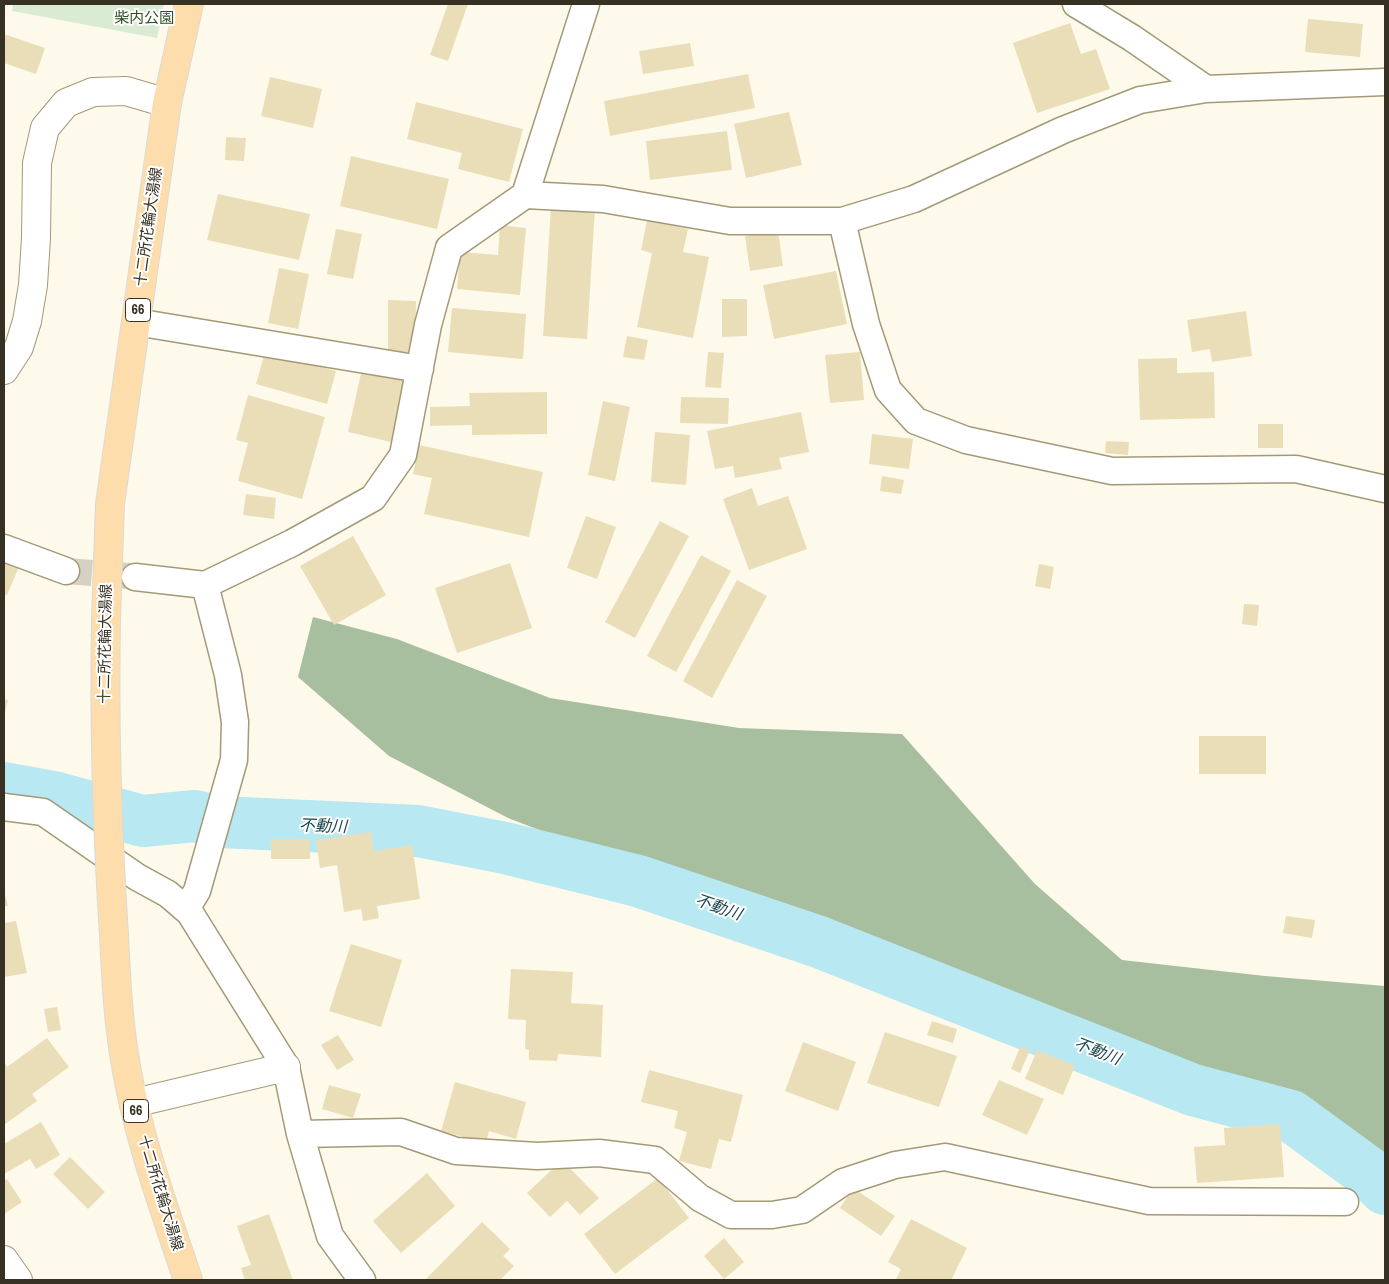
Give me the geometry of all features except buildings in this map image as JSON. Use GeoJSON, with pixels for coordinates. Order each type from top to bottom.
{"type":"FeatureCollection","features":[{"type":"Feature","properties":{"kind":"main road","name":"十二所花輪大湯線"},"geometry":{"type":"LineString","coordinates":[[188,1280],[150,1161],[125,1061],[117,995],[107,815],[105,702],[110,504],[167,103],[189,4]]}},
{"type":"Feature","properties":{"kind":"street"},"geometry":{"type":"LineString","coordinates":[[135,577],[205,585],[292,543],[372,498],[403,455],[428,326],[449,248],[525,195],[586,4]]}},
{"type":"Feature","properties":{"kind":"street"},"geometry":{"type":"LineString","coordinates":[[1076,4],[1132,38],[1206,89]]}},
{"type":"Feature","properties":{"kind":"street"},"geometry":{"type":"LineString","coordinates":[[525,195],[603,199],[730,221],[842,221],[914,199],[1063,130],[1140,100],[1206,89],[1385,82]]}},
{"type":"Feature","properties":{"kind":"street"},"geometry":{"type":"LineString","coordinates":[[4,370],[19,346],[33,285],[37,163],[45,128],[66,103],[93,92],[126,91],[167,103]]}},
{"type":"Feature","properties":{"kind":"street"},"geometry":{"type":"LineString","coordinates":[[842,221],[866,324],[888,390],[916,421],[966,440],[1112,471],[1296,469],[1385,489]]}},
{"type":"Feature","properties":{"kind":"street"},"geometry":{"type":"LineString","coordinates":[[136,322],[420,369]]}},
{"type":"Feature","properties":{"kind":"street"},"geometry":{"type":"LineString","coordinates":[[4,548],[66,571]]}},
{"type":"Feature","properties":{"kind":"street"},"geometry":{"type":"LineString","coordinates":[[186,910],[196,891],[234,760],[235,722],[228,676],[205,585]]}},
{"type":"Feature","properties":{"kind":"street"},"geometry":{"type":"LineString","coordinates":[[4,807],[43,812],[137,877],[168,894],[190,913],[286,1067],[300,1134],[330,1236],[362,1280]]}},
{"type":"Feature","properties":{"kind":"street"},"geometry":{"type":"LineString","coordinates":[[134,1103],[286,1067]]}},
{"type":"Feature","properties":{"kind":"street"},"geometry":{"type":"LineString","coordinates":[[300,1134],[402,1132],[456,1151],[536,1156],[599,1153],[655,1160],[700,1198],[731,1216],[772,1216],[802,1210],[843,1182],[895,1164],[945,1157],[1149,1201],[1344,1202]]}},
{"type":"Feature","properties":{"kind":"street"},"geometry":{"type":"LineString","coordinates":[[4,1260],[18,1280]]}},
{"type":"Feature","properties":{"kind":"green space","name":"柴内公園"},"geometry":{"type":"Polygon","coordinates":[[[13,4],[164,4],[157,38],[12,11],[13,4]]]}},
{"type":"Feature","properties":{"kind":"green space"},"geometry":{"type":"Polygon","coordinates":[[[313,617],[397,639],[550,698],[739,728],[902,734],[1035,884],[1122,960],[1265,976],[1385,986],[1385,1161],[1309,1120],[900,962],[663,878],[508,818],[389,756],[298,677],[313,617]]]}},
{"type":"Feature","properties":{"kind":"waterway","name":"不動川"},"geometry":{"type":"LineString","coordinates":[[4,788],[54,797],[143,821],[195,816],[220,822],[418,831],[505,848],[638,881],[819,942],[1193,1090],[1291,1116],[1369,1173],[1385,1189]]}},
{"type":"Feature","properties":{"kind":"tunnel"},"geometry":{"type":"LineString","coordinates":[[66,571],[129,576]]}}]}
